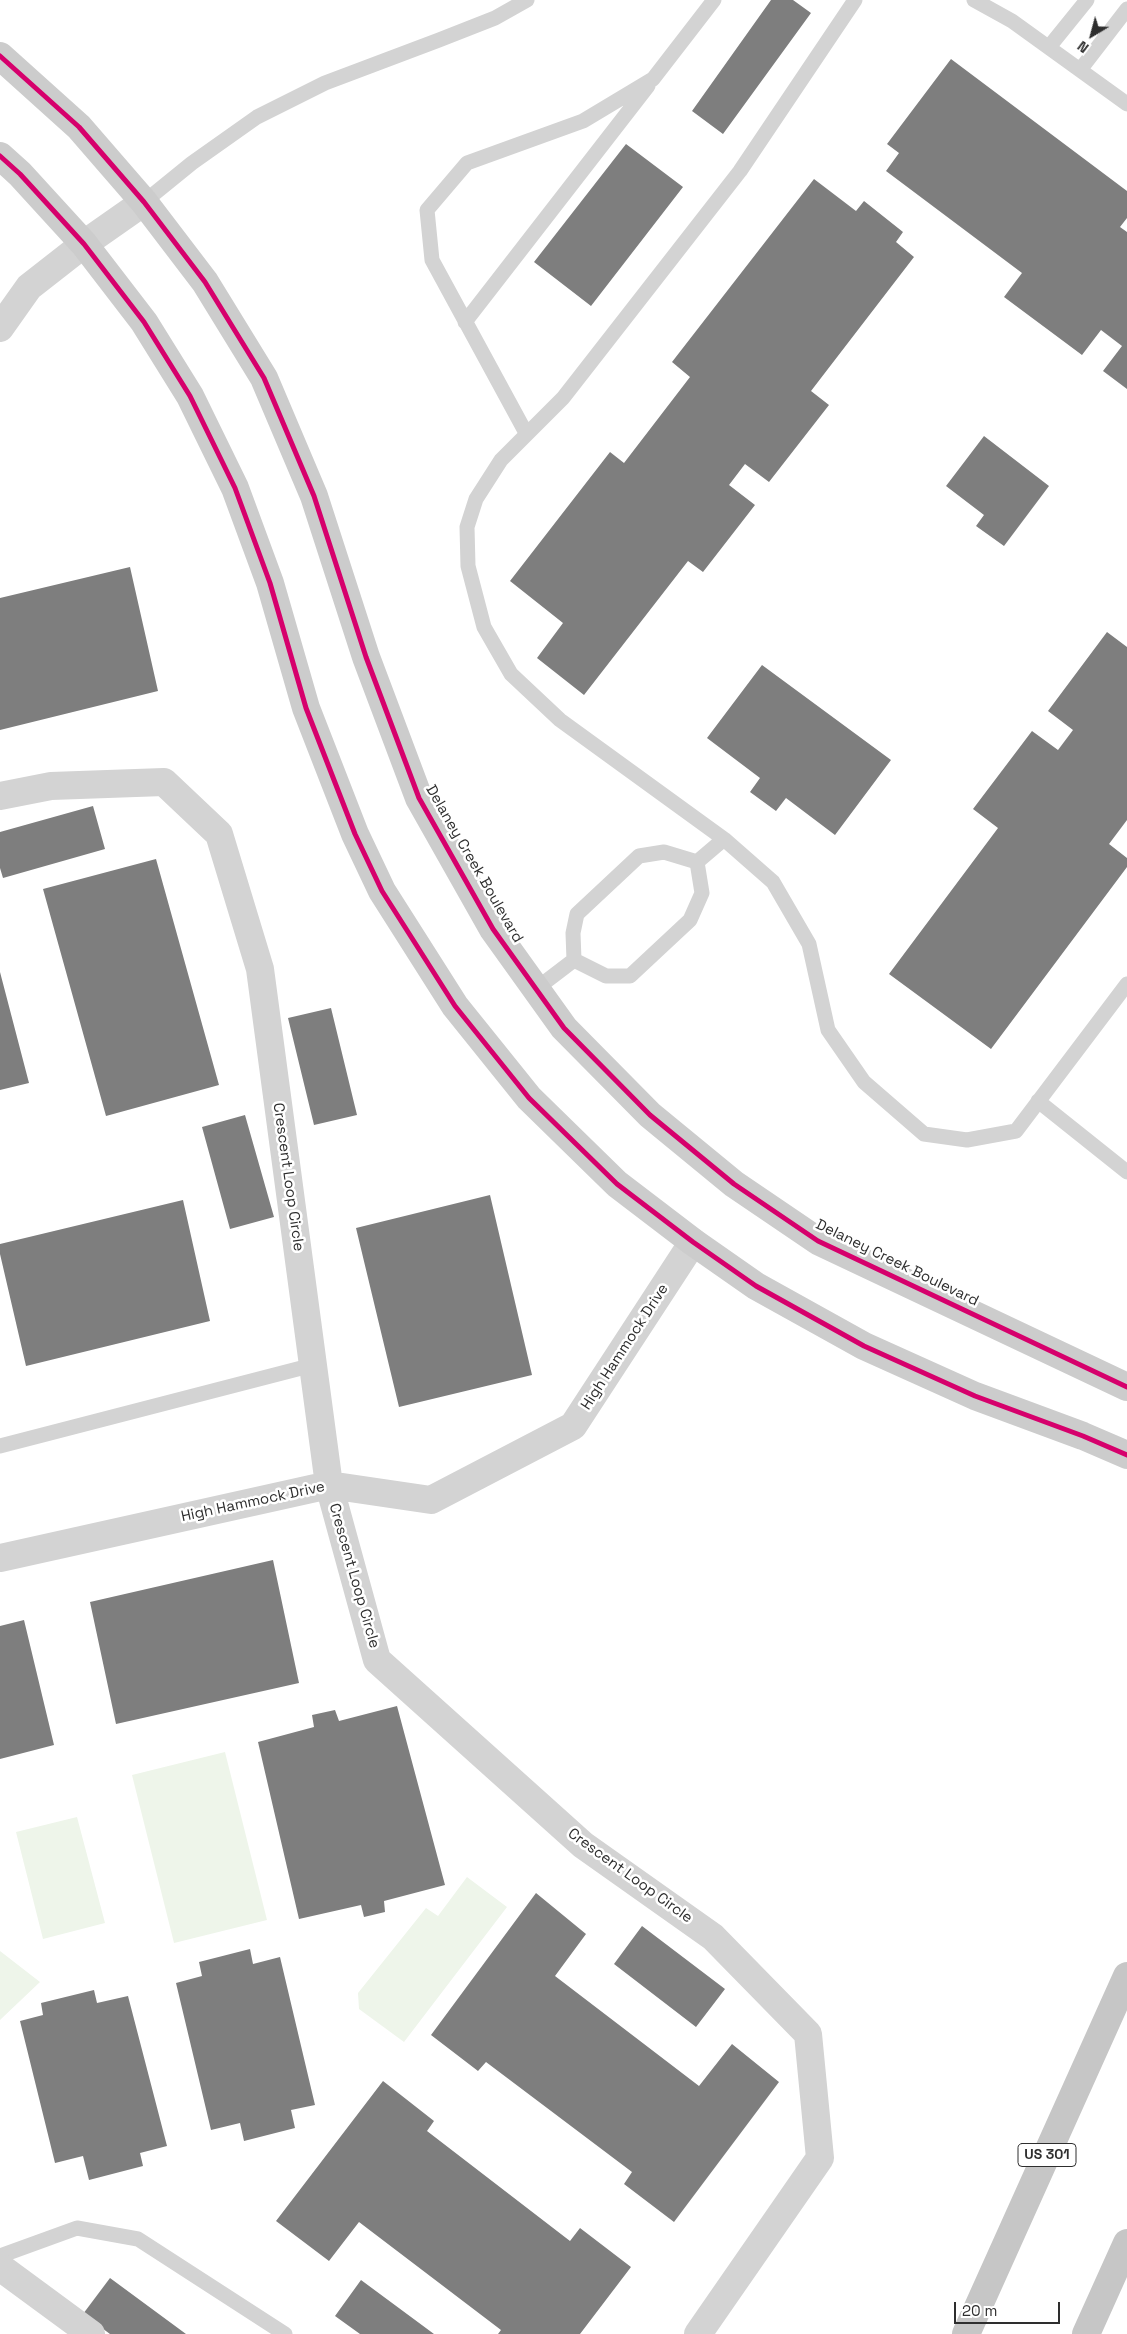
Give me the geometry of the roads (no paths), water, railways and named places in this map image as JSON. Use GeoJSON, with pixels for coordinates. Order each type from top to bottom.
{"type":"FeatureCollection","features":[{"type":"Feature","properties":{"kind":"main road","name":"US 301"},"geometry":{"type":"LineString","coordinates":[[966,2334],[1127,1976]]}},
{"type":"Feature","properties":{"kind":"main road"},"geometry":{"type":"LineString","coordinates":[[1086,2334],[1127,2243]]}},
{"type":"Feature","properties":{"kind":"street","name":"Delaney Creek Boulevard"},"geometry":{"type":"LineString","coordinates":[[0,56],[79,127],[144,202],[205,282],[264,378],[314,496],[366,657],[419,798],[493,928],[564,1028],[650,1115],[734,1184],[818,1241],[1127,1387]]}},
{"type":"Feature","properties":{"kind":"street"},"geometry":{"type":"LineString","coordinates":[[0,156],[20,174],[84,244],[144,322],[190,396],[235,488],[270,584],[306,708],[356,834],[382,890],[455,1006],[529,1098],[617,1184],[693,1242],[756,1286],[864,1346],[975,1396],[1084,1436],[1127,1455]]}},
{"type":"Feature","properties":{"kind":"street"},"geometry":{"type":"LineString","coordinates":[[0,328],[29,287],[84,244],[144,202]]}},
{"type":"Feature","properties":{"kind":"street","name":"Crescent Loop Circle"},"geometry":{"type":"LineString","coordinates":[[0,796],[51,786],[164,782],[220,834],[260,969],[328,1485],[377,1660],[583,1845],[713,1937],[808,2034],[820,2158],[698,2334]]}},
{"type":"Feature","properties":{"kind":"street","name":"High Hammock Drive"},"geometry":{"type":"LineString","coordinates":[[0,1558],[328,1485],[431,1500],[573,1426],[693,1242]]}},
{"type":"Feature","properties":{"kind":"street"},"geometry":{"type":"LineString","coordinates":[[0,2267],[92,2334]]}},
{"type":"Feature","properties":{"kind":"lane"},"geometry":{"type":"LineString","coordinates":[[144,202],[192,163],[257,117],[325,83],[449,37],[494,18],[528,0]]}},
{"type":"Feature","properties":{"kind":"lane"},"geometry":{"type":"LineString","coordinates":[[465,322],[714,0]]}},
{"type":"Feature","properties":{"kind":"lane"},"geometry":{"type":"LineString","coordinates":[[855,0],[740,172],[563,398],[526,433],[502,460],[476,499],[467,527],[468,566],[484,627],[511,674],[560,720],[724,839],[773,882],[809,944],[828,1030],[864,1082],[924,1134],[967,1140],[1016,1130],[1127,984]]}},
{"type":"Feature","properties":{"kind":"lane"},"geometry":{"type":"LineString","coordinates":[[974,0],[1012,21],[1127,104]]}},
{"type":"Feature","properties":{"kind":"lane"},"geometry":{"type":"LineString","coordinates":[[1049,47],[1088,0]]}},
{"type":"Feature","properties":{"kind":"lane"},"geometry":{"type":"LineString","coordinates":[[1080,70],[1127,9]]}},
{"type":"Feature","properties":{"kind":"lane"},"geometry":{"type":"LineString","coordinates":[[526,433],[432,260],[427,210],[467,163],[583,121],[653,79]]}},
{"type":"Feature","properties":{"kind":"lane"},"geometry":{"type":"LineString","coordinates":[[697,862],[724,839]]}},
{"type":"Feature","properties":{"kind":"lane"},"geometry":{"type":"LineString","coordinates":[[574,960],[573,933],[577,914],[639,856],[664,852],[697,862]]}},
{"type":"Feature","properties":{"kind":"lane"},"geometry":{"type":"LineString","coordinates":[[574,960],[606,976],[630,976],[690,920],[702,894],[697,862]]}},
{"type":"Feature","properties":{"kind":"lane"},"geometry":{"type":"LineString","coordinates":[[536,989],[574,960]]}},
{"type":"Feature","properties":{"kind":"lane"},"geometry":{"type":"LineString","coordinates":[[1038,1101],[1127,1172]]}},
{"type":"Feature","properties":{"kind":"lane"},"geometry":{"type":"LineString","coordinates":[[0,1446],[312,1365]]}},
{"type":"Feature","properties":{"kind":"lane"},"geometry":{"type":"LineString","coordinates":[[0,2256],[77,2228],[138,2238],[285,2334]]}}]}
